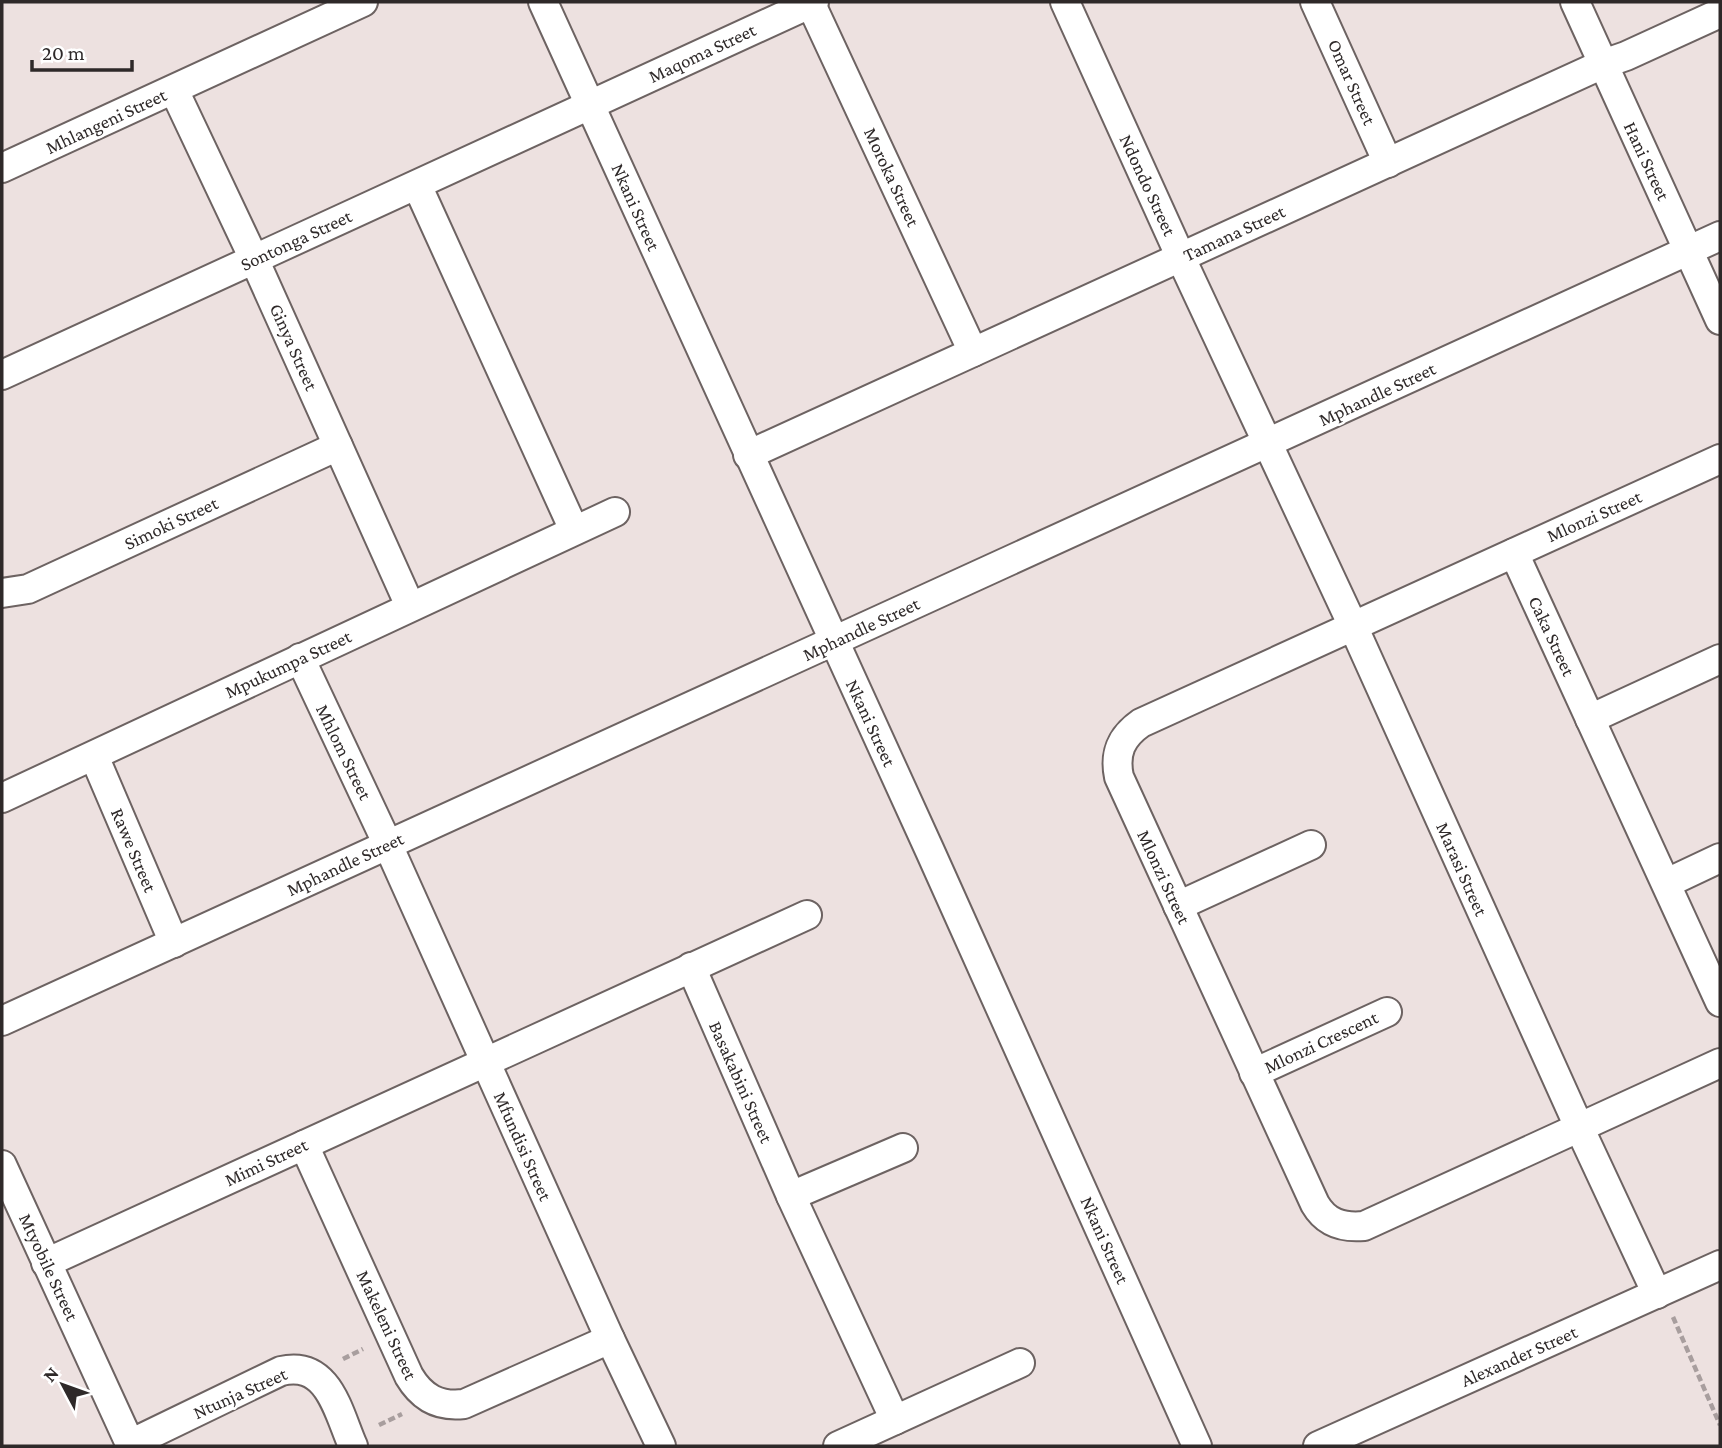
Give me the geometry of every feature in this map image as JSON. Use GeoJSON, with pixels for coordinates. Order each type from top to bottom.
{"type":"FeatureCollection","features":[{"type":"Feature","properties":{"kind":"street","name":"Mhlangeni Street"},"geometry":{"type":"LineString","coordinates":[[2,168],[174,90],[334,8],[363,2]]}},
{"type":"Feature","properties":{"kind":"street","name":"Nkani Street"},"geometry":{"type":"LineString","coordinates":[[543,2],[936,864],[1197,1446]]}},
{"type":"Feature","properties":{"kind":"street","name":"Maqoma Street"},"geometry":{"type":"LineString","coordinates":[[590,105],[812,2]]}},
{"type":"Feature","properties":{"kind":"street","name":"Moroka Street"},"geometry":{"type":"LineString","coordinates":[[812,2],[973,352]]}},
{"type":"Feature","properties":{"kind":"street","name":"Ndondo Street"},"geometry":{"type":"LineString","coordinates":[[1065,2],[1267,444]]}},
{"type":"Feature","properties":{"kind":"street","name":"Omar Street"},"geometry":{"type":"LineString","coordinates":[[1315,2],[1388,163]]}},
{"type":"Feature","properties":{"kind":"street","name":"Hani Street"},"geometry":{"type":"LineString","coordinates":[[1575,2],[1720,320]]}},
{"type":"Feature","properties":{"kind":"street","name":"Tamana Street"},"geometry":{"type":"LineString","coordinates":[[748,455],[1720,13]]}},
{"type":"Feature","properties":{"kind":"street","name":"Ginya Street"},"geometry":{"type":"LineString","coordinates":[[174,90],[254,259],[411,606]]}},
{"type":"Feature","properties":{"kind":"street","name":"Sontonga Street"},"geometry":{"type":"LineString","coordinates":[[2,376],[590,105]]}},
{"type":"Feature","properties":{"kind":"street"},"geometry":{"type":"LineString","coordinates":[[417,185],[574,530]]}},
{"type":"Feature","properties":{"kind":"street","name":"Mphandle Street"},"geometry":{"type":"LineString","coordinates":[[2,1021],[1720,236]]}},
{"type":"Feature","properties":{"kind":"street","name":"Marasi Street"},"geometry":{"type":"LineString","coordinates":[[1267,444],[1353,626],[1578,1127],[1665,1305]]}},
{"type":"Feature","properties":{"kind":"street","name":"Simoki Street"},"geometry":{"type":"LineString","coordinates":[[2,593],[29,589],[338,446]]}},
{"type":"Feature","properties":{"kind":"street","name":"Mlonzi Street"},"geometry":{"type":"LineString","coordinates":[[1720,459],[1141,723],[1123,739],[1116,764],[1119,777],[1315,1204],[1320,1213],[1340,1226],[1364,1226],[1720,1063]]}},
{"type":"Feature","properties":{"kind":"street","name":"Mpukumpa Street"},"geometry":{"type":"LineString","coordinates":[[2,798],[615,512]]}},
{"type":"Feature","properties":{"kind":"street","name":"Caka Street"},"geometry":{"type":"LineString","coordinates":[[1514,552],[1720,1002]]}},
{"type":"Feature","properties":{"kind":"street","name":"Mhlom Street"},"geometry":{"type":"LineString","coordinates":[[300,659],[388,845]]}},
{"type":"Feature","properties":{"kind":"street"},"geometry":{"type":"LineString","coordinates":[[1590,719],[1720,659]]}},
{"type":"Feature","properties":{"kind":"street","name":"Rawe Street"},"geometry":{"type":"LineString","coordinates":[[94,756],[174,943]]}},
{"type":"Feature","properties":{"kind":"street","name":"Mfundisi Street"},"geometry":{"type":"LineString","coordinates":[[388,845],[610,1339],[661,1446]]}},
{"type":"Feature","properties":{"kind":"street"},"geometry":{"type":"LineString","coordinates":[[1178,906],[1311,845]]}},
{"type":"Feature","properties":{"kind":"street"},"geometry":{"type":"LineString","coordinates":[[1667,883],[1720,858]]}},
{"type":"Feature","properties":{"kind":"street"},"geometry":{"type":"LineString","coordinates":[[485,1061],[807,915]]}},
{"type":"Feature","properties":{"kind":"street","name":"Basakabini Street"},"geometry":{"type":"LineString","coordinates":[[691,967],[790,1196],[895,1420]]}},
{"type":"Feature","properties":{"kind":"street","name":"Mlonzi Crescent"},"geometry":{"type":"LineString","coordinates":[[1254,1073],[1387,1012]]}},
{"type":"Feature","properties":{"kind":"street","name":"Mimi Street"},"geometry":{"type":"LineString","coordinates":[[46,1263],[485,1061]]}},
{"type":"Feature","properties":{"kind":"street","name":"Makeleni Street"},"geometry":{"type":"LineString","coordinates":[[304,1145],[415,1386],[432,1401],[464,1404],[610,1339]]}},
{"type":"Feature","properties":{"kind":"street"},"geometry":{"type":"LineString","coordinates":[[790,1196],[903,1148]]}},
{"type":"Feature","properties":{"kind":"street","name":"Mtyobile Street"},"geometry":{"type":"LineString","coordinates":[[2,1165],[130,1445]]}},
{"type":"Feature","properties":{"kind":"street","name":"Alexander Street"},"geometry":{"type":"LineString","coordinates":[[1318,1446],[1665,1305],[1720,1265]]}},
{"type":"Feature","properties":{"kind":"street"},"geometry":{"type":"LineString","coordinates":[[838,1446],[1020,1363]]}},
{"type":"Feature","properties":{"kind":"street","name":"Ntunja Street"},"geometry":{"type":"LineString","coordinates":[[130,1445],[281,1371],[293,1368],[314,1374],[324,1382],[352,1442]]}},
{"type":"Feature","properties":{"kind":"path"},"geometry":{"type":"LineString","coordinates":[[1665,1305],[1720,1425]]}},
{"type":"Feature","properties":{"kind":"path"},"geometry":{"type":"LineString","coordinates":[[314,1374],[390,1334]]}},
{"type":"Feature","properties":{"kind":"path"},"geometry":{"type":"LineString","coordinates":[[352,1442],[432,1401]]}}]}
